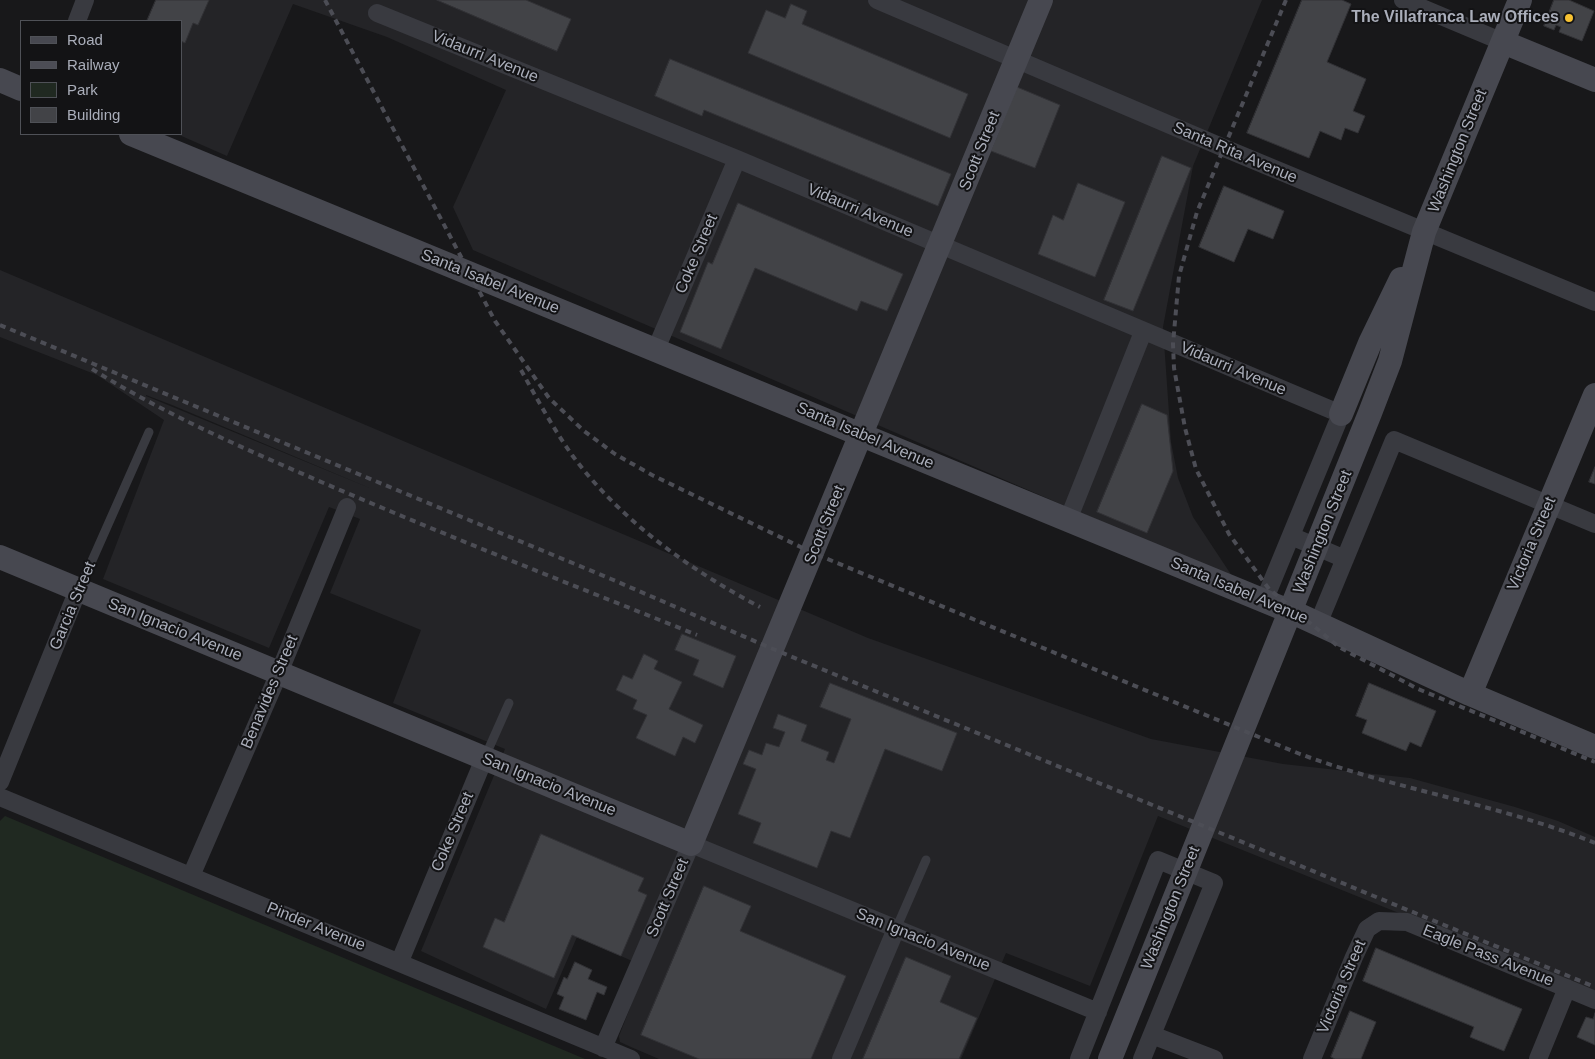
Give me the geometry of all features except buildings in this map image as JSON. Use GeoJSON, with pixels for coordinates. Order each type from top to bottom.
{"type":"FeatureCollection","features":[{"type":"Feature","properties":{"kind":"main road","name":"Scott Street"},"geometry":{"type":"LineString","coordinates":[[691,844],[942,245],[1042,0]]}},
{"type":"Feature","properties":{"kind":"main road","name":"Washington Street"},"geometry":{"type":"LineString","coordinates":[[1110,1059],[1356,449],[1390,361],[1424,232],[1520,0]]}},
{"type":"Feature","properties":{"kind":"main road"},"geometry":{"type":"LineString","coordinates":[[1503,42],[1595,80]]}},
{"type":"Feature","properties":{"kind":"main road"},"geometry":{"type":"LineString","coordinates":[[0,80],[20,89]]}},
{"type":"Feature","properties":{"kind":"main road","name":"Santa Isabel Avenue"},"geometry":{"type":"LineString","coordinates":[[133,135],[1264,601],[1470,694],[1595,747]]}},
{"type":"Feature","properties":{"kind":"main road"},"geometry":{"type":"LineString","coordinates":[[1341,414],[1370,343],[1424,232]]}},
{"type":"Feature","properties":{"kind":"main road","name":"Victoria Street"},"geometry":{"type":"LineString","coordinates":[[1470,694],[1595,395]]}},
{"type":"Feature","properties":{"kind":"main road","name":"San Ignacio Avenue"},"geometry":{"type":"LineString","coordinates":[[0,557],[691,844]]}},
{"type":"Feature","properties":{"kind":"street"},"geometry":{"type":"LineString","coordinates":[[77,20],[85,0]]}},
{"type":"Feature","properties":{"kind":"street","name":"Santa Rita Avenue"},"geometry":{"type":"LineString","coordinates":[[877,0],[1424,232],[1595,302]]}},
{"type":"Feature","properties":{"kind":"street"},"geometry":{"type":"LineString","coordinates":[[1403,0],[1503,42]]}},
{"type":"Feature","properties":{"kind":"street","name":"Vidaurri Avenue"},"geometry":{"type":"LineString","coordinates":[[377,12],[737,159],[1341,414]]}},
{"type":"Feature","properties":{"kind":"street","name":"Coke Street"},"geometry":{"type":"LineString","coordinates":[[656,349],[737,159]]}},
{"type":"Feature","properties":{"kind":"street"},"geometry":{"type":"LineString","coordinates":[[1068,520],[1144,332]]}},
{"type":"Feature","properties":{"kind":"street","name":"Washington Street"},"geometry":{"type":"LineString","coordinates":[[1264,601],[1341,414]]}},
{"type":"Feature","properties":{"kind":"street","name":"Washington Street"},"geometry":{"type":"LineString","coordinates":[[1318,624],[1394,440],[1549,505]]}},
{"type":"Feature","properties":{"kind":"street"},"geometry":{"type":"LineString","coordinates":[[1549,505],[1595,524]]}},
{"type":"Feature","properties":{"kind":"street","name":"Benavides Street"},"geometry":{"type":"LineString","coordinates":[[191,876],[279,672],[347,507]]}},
{"type":"Feature","properties":{"kind":"street"},"geometry":{"type":"LineString","coordinates":[[1291,536],[1345,559]]}},
{"type":"Feature","properties":{"kind":"street","name":"Garcia Street"},"geometry":{"type":"LineString","coordinates":[[0,782],[78,590]]}},
{"type":"Feature","properties":{"kind":"street","name":"Coke Street"},"geometry":{"type":"LineString","coordinates":[[400,961],[484,759]]}},
{"type":"Feature","properties":{"kind":"street","name":"Pinder Avenue"},"geometry":{"type":"LineString","coordinates":[[0,797],[400,961],[631,1059]]}},
{"type":"Feature","properties":{"kind":"street","name":"San Ignacio Avenue"},"geometry":{"type":"LineString","coordinates":[[691,844],[1098,1012]]}},
{"type":"Feature","properties":{"kind":"street","name":"Scott Street"},"geometry":{"type":"LineString","coordinates":[[603,1048],[691,844]]}},
{"type":"Feature","properties":{"kind":"street"},"geometry":{"type":"LineString","coordinates":[[1079,1059],[1158,860],[1214,883],[1142,1059]]}},
{"type":"Feature","properties":{"kind":"street","name":"Eagle Pass Avenue"},"geometry":{"type":"LineString","coordinates":[[1380,921],[1407,922],[1595,1000]]}},
{"type":"Feature","properties":{"kind":"street","name":"Victoria Street"},"geometry":{"type":"LineString","coordinates":[[1312,1059],[1360,943],[1367,929],[1380,921]]}},
{"type":"Feature","properties":{"kind":"street"},"geometry":{"type":"LineString","coordinates":[[841,1059],[896,929]]}},
{"type":"Feature","properties":{"kind":"street"},"geometry":{"type":"LineString","coordinates":[[1538,1059],[1567,988]]}},
{"type":"Feature","properties":{"kind":"street"},"geometry":{"type":"LineString","coordinates":[[1152,1036],[1214,1059]]}},
{"type":"Feature","properties":{"kind":"lane","name":"Garcia Street"},"geometry":{"type":"LineString","coordinates":[[78,590],[149,432]]}},
{"type":"Feature","properties":{"kind":"lane","name":"Coke Street"},"geometry":{"type":"LineString","coordinates":[[484,759],[509,703]]}},
{"type":"Feature","properties":{"kind":"lane"},"geometry":{"type":"LineString","coordinates":[[896,929],[926,860]]}},
{"type":"Feature","properties":{"kind":"shaded area"},"geometry":{"type":"Polygon","coordinates":[[[156,0],[1262,0],[1193,166],[1163,327],[1171,442],[1178,478],[1193,517],[1234,579],[473,250],[453,207],[506,90],[387,37],[293,4],[227,156],[179,135],[182,135],[182,20],[147,20],[156,0]]]}},
{"type":"Feature","properties":{"kind":"shaded area"},"geometry":{"type":"Polygon","coordinates":[[[0,270],[868,638],[1151,739],[1283,764],[1410,778],[1558,821],[1595,837],[1595,992],[1158,816],[1090,986],[1006,953],[961,1059],[659,1059],[620,1042],[619,1036],[646,967],[577,937],[546,1009],[421,951],[505,749],[393,703],[421,630],[330,593],[360,519],[329,507],[269,648],[103,579],[164,420],[97,375],[0,337],[0,270]],[[146,395],[372,489],[172,405],[146,395]]]}},
{"type":"Feature","properties":{"kind":"green space"},"geometry":{"type":"Polygon","coordinates":[[[5,816],[585,1059],[0,1059],[0,821],[5,816]]]}},
{"type":"Feature","properties":{"kind":"railway"},"geometry":{"type":"LineString","coordinates":[[325,0],[495,321],[549,398],[584,431],[615,454],[652,475],[813,553],[1300,754],[1374,778],[1485,807],[1559,829],[1595,843]]}},
{"type":"Feature","properties":{"kind":"railway"},"geometry":{"type":"LineString","coordinates":[[1286,0],[1197,212],[1179,276],[1173,344],[1174,368],[1185,428],[1196,469],[1229,534],[1269,589],[1339,647],[1418,689],[1595,762]]}},
{"type":"Feature","properties":{"kind":"railway"},"geometry":{"type":"LineString","coordinates":[[0,325],[611,579],[773,649],[1595,987]]}},
{"type":"Feature","properties":{"kind":"railway"},"geometry":{"type":"LineString","coordinates":[[92,369],[120,386],[206,431],[266,458],[418,523],[697,635]]}},
{"type":"Feature","properties":{"kind":"railway"},"geometry":{"type":"LineString","coordinates":[[521,370],[572,455],[612,501],[634,522],[682,560],[760,607]]}},
{"type":"Feature","properties":{"kind":"place","name":"The Villafranca Law Offices"},"geometry":{"type":"Point","coordinates":[1569,18]}}]}
